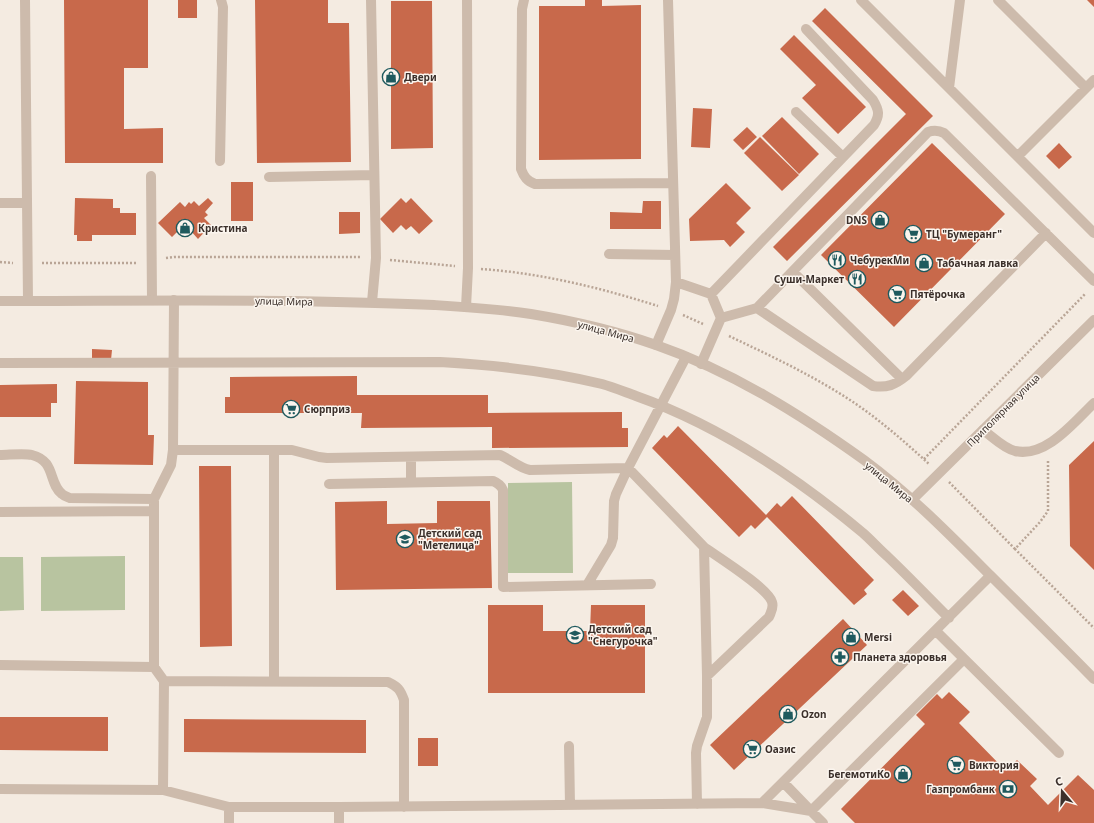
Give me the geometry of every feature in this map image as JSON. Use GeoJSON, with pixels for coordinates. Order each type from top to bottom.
{"type":"FeatureCollection","features":[{"type":"Feature","properties":{"kind":"street"},"geometry":{"type":"LineString","coordinates":[[25,0],[28,301]]}},
{"type":"Feature","properties":{"kind":"street"},"geometry":{"type":"LineString","coordinates":[[220,161],[223,7],[221,0]]}},
{"type":"Feature","properties":{"kind":"street"},"geometry":{"type":"LineString","coordinates":[[371,0],[376,258],[372,302]]}},
{"type":"Feature","properties":{"kind":"street"},"geometry":{"type":"LineString","coordinates":[[466,307],[468,268],[467,0]]}},
{"type":"Feature","properties":{"kind":"street"},"geometry":{"type":"LineString","coordinates":[[524,0],[522,9],[521,169],[524,176],[529,182],[535,184],[673,183]]}},
{"type":"Feature","properties":{"kind":"street"},"geometry":{"type":"LineString","coordinates":[[656,345],[671,310],[676,282],[668,0]]}},
{"type":"Feature","properties":{"kind":"street"},"geometry":{"type":"LineString","coordinates":[[861,0],[1094,232]]}},
{"type":"Feature","properties":{"kind":"street"},"geometry":{"type":"LineString","coordinates":[[949,88],[960,0]]}},
{"type":"Feature","properties":{"kind":"street"},"geometry":{"type":"LineString","coordinates":[[998,0],[1086,88]]}},
{"type":"Feature","properties":{"kind":"street"},"geometry":{"type":"LineString","coordinates":[[711,294],[874,125],[878,118],[878,108],[873,100],[806,29]]}},
{"type":"Feature","properties":{"kind":"street"},"geometry":{"type":"LineString","coordinates":[[1018,156],[1094,80]]}},
{"type":"Feature","properties":{"kind":"street"},"geometry":{"type":"LineString","coordinates":[[796,112],[843,157]]}},
{"type":"Feature","properties":{"kind":"street"},"geometry":{"type":"LineString","coordinates":[[722,318],[757,308],[928,132],[933,130],[938,130],[944,133],[1094,281]]}},
{"type":"Feature","properties":{"kind":"street"},"geometry":{"type":"LineString","coordinates":[[269,177],[374,175]]}},
{"type":"Feature","properties":{"kind":"street"},"geometry":{"type":"LineString","coordinates":[[151,176],[152,300]]}},
{"type":"Feature","properties":{"kind":"street"},"geometry":{"type":"LineString","coordinates":[[0,203],[27,203]]}},
{"type":"Feature","properties":{"kind":"street"},"geometry":{"type":"LineString","coordinates":[[757,308],[873,386],[888,386],[902,379],[1046,233]]}},
{"type":"Feature","properties":{"kind":"street"},"geometry":{"type":"LineString","coordinates":[[609,254],[675,255]]}},
{"type":"Feature","properties":{"kind":"street"},"geometry":{"type":"LineString","coordinates":[[793,272],[902,379]]}},
{"type":"Feature","properties":{"kind":"street"},"geometry":{"type":"LineString","coordinates":[[676,282],[711,294],[722,318],[701,364]]}},
{"type":"Feature","properties":{"kind":"street"},"geometry":{"type":"LineString","coordinates":[[162,790],[164,681],[154,668],[154,499],[171,465],[173,450],[174,300]]}},
{"type":"Feature","properties":{"kind":"street","name":"улица Мира"},"geometry":{"type":"LineString","coordinates":[[0,301],[174,300],[372,302],[466,307],[529,313],[575,322],[656,345],[686,357],[751,388],[823,431],[867,462],[949,534],[1094,679]]}},
{"type":"Feature","properties":{"kind":"street","name":"Приполярная улица"},"geometry":{"type":"LineString","coordinates":[[912,500],[1094,320]]}},
{"type":"Feature","properties":{"kind":"street"},"geometry":{"type":"LineString","coordinates":[[587,585],[611,545],[613,538],[614,501],[616,494],[686,357]]}},
{"type":"Feature","properties":{"kind":"street"},"geometry":{"type":"LineString","coordinates":[[0,363],[440,362],[479,364],[522,369],[603,385],[661,405],[700,424],[779,470],[823,501],[864,534],[949,618]]}},
{"type":"Feature","properties":{"kind":"street"},"geometry":{"type":"LineString","coordinates":[[983,430],[1014,451],[1026,452],[1037,450],[1048,444],[1065,431],[1094,403]]}},
{"type":"Feature","properties":{"kind":"street"},"geometry":{"type":"LineString","coordinates":[[173,450],[292,450],[319,458],[500,455],[525,469],[530,470],[628,468],[704,547],[758,586],[769,596],[772,603],[772,610],[769,617],[707,676]]}},
{"type":"Feature","properties":{"kind":"street"},"geometry":{"type":"LineString","coordinates":[[274,450],[274,682]]}},
{"type":"Feature","properties":{"kind":"street"},"geometry":{"type":"LineString","coordinates":[[0,455],[31,455],[41,459],[49,468],[61,494],[70,498],[154,499]]}},
{"type":"Feature","properties":{"kind":"street"},"geometry":{"type":"LineString","coordinates":[[411,457],[411,482]]}},
{"type":"Feature","properties":{"kind":"street"},"geometry":{"type":"LineString","coordinates":[[329,484],[493,481],[498,483],[503,490],[503,587],[651,584]]}},
{"type":"Feature","properties":{"kind":"street"},"geometry":{"type":"LineString","coordinates":[[0,512],[154,511]]}},
{"type":"Feature","properties":{"kind":"street"},"geometry":{"type":"LineString","coordinates":[[696,804],[696,753],[707,717],[704,547]]}},
{"type":"Feature","properties":{"kind":"street"},"geometry":{"type":"LineString","coordinates":[[762,803],[990,576]]}},
{"type":"Feature","properties":{"kind":"street"},"geometry":{"type":"LineString","coordinates":[[936,631],[1059,753]]}},
{"type":"Feature","properties":{"kind":"street"},"geometry":{"type":"LineString","coordinates":[[811,810],[964,659]]}},
{"type":"Feature","properties":{"kind":"street"},"geometry":{"type":"LineString","coordinates":[[0,665],[154,668]]}},
{"type":"Feature","properties":{"kind":"street"},"geometry":{"type":"LineString","coordinates":[[164,681],[388,682],[396,686],[401,692],[404,700],[404,807]]}},
{"type":"Feature","properties":{"kind":"street"},"geometry":{"type":"LineString","coordinates":[[569,746],[570,805]]}},
{"type":"Feature","properties":{"kind":"street"},"geometry":{"type":"LineString","coordinates":[[784,782],[823,823]]}},
{"type":"Feature","properties":{"kind":"street"},"geometry":{"type":"LineString","coordinates":[[0,789],[162,790],[229,807],[340,808],[762,803],[811,810]]}},
{"type":"Feature","properties":{"kind":"street"},"geometry":{"type":"LineString","coordinates":[[229,807],[229,823]]}},
{"type":"Feature","properties":{"kind":"street"},"geometry":{"type":"LineString","coordinates":[[340,808],[340,823]]}},
{"type":"Feature","properties":{"kind":"path"},"geometry":{"type":"LineString","coordinates":[[1089,290],[924,459],[1094,628]]}},
{"type":"Feature","properties":{"kind":"path"},"geometry":{"type":"LineString","coordinates":[[1015,549],[1048,511],[1048,444]]}},
{"type":"Feature","properties":{"kind":"green space"},"geometry":{"type":"Polygon","coordinates":[[[572,482],[573,573],[508,573],[508,483],[572,482]]]}},
{"type":"Feature","properties":{"kind":"green space"},"geometry":{"type":"Polygon","coordinates":[[[125,556],[125,610],[41,611],[41,557],[125,556]]]}},
{"type":"Feature","properties":{"kind":"green space"},"geometry":{"type":"Polygon","coordinates":[[[0,557],[23,557],[24,610],[0,611],[0,557]]]}},
{"type":"Feature","properties":{"kind":"building"},"geometry":{"type":"Polygon","coordinates":[[[64,0],[148,0],[148,68],[124,68],[124,129],[163,128],[163,163],[65,163],[64,0]]]}},
{"type":"Feature","properties":{"kind":"building"},"geometry":{"type":"Polygon","coordinates":[[[178,0],[197,0],[197,18],[178,18],[178,0]]]}},
{"type":"Feature","properties":{"kind":"building"},"geometry":{"type":"Polygon","coordinates":[[[255,0],[328,0],[328,23],[349,23],[351,162],[257,163],[255,0]]]}},
{"type":"Feature","properties":{"kind":"building"},"geometry":{"type":"Polygon","coordinates":[[[585,0],[602,0],[602,6],[641,5],[641,159],[539,160],[539,6],[585,6],[585,0]]]}},
{"type":"Feature","properties":{"kind":"building"},"geometry":{"type":"Polygon","coordinates":[[[1087,0],[1094,0],[1094,7],[1087,0]]]}},
{"type":"Feature","properties":{"kind":"building"},"geometry":{"type":"Polygon","coordinates":[[[391,1],[432,1],[433,148],[391,149],[391,1]]]}},
{"type":"Feature","properties":{"kind":"building"},"geometry":{"type":"Polygon","coordinates":[[[825,8],[933,116],[787,261],[773,247],[906,114],[812,21],[825,8]]]}},
{"type":"Feature","properties":{"kind":"building"},"geometry":{"type":"Polygon","coordinates":[[[794,35],[866,107],[838,134],[802,98],[816,85],[780,49],[794,35]]]}},
{"type":"Feature","properties":{"kind":"building"},"geometry":{"type":"Polygon","coordinates":[[[693,108],[712,109],[710,148],[691,147],[693,108]]]}},
{"type":"Feature","properties":{"kind":"building"},"geometry":{"type":"Polygon","coordinates":[[[782,117],[819,154],[799,174],[762,136],[782,117]]]}},
{"type":"Feature","properties":{"kind":"building"},"geometry":{"type":"Polygon","coordinates":[[[747,127],[757,137],[743,150],[733,140],[747,127]]]}},
{"type":"Feature","properties":{"kind":"building"},"geometry":{"type":"Polygon","coordinates":[[[760,137],[799,175],[782,191],[744,153],[760,137]]]}},
{"type":"Feature","properties":{"kind":"building","name":"ТЦ \"Бумеранг\""},"geometry":{"type":"Polygon","coordinates":[[[932,143],[1005,214],[894,327],[821,255],[932,143]]]}},
{"type":"Feature","properties":{"kind":"building"},"geometry":{"type":"Polygon","coordinates":[[[1059,143],[1072,157],[1059,169],[1046,156],[1059,143]]]}},
{"type":"Feature","properties":{"kind":"building"},"geometry":{"type":"Polygon","coordinates":[[[231,182],[253,182],[253,221],[231,221],[231,182]]]}},
{"type":"Feature","properties":{"kind":"building"},"geometry":{"type":"Polygon","coordinates":[[[726,183],[751,208],[736,223],[745,232],[730,247],[724,240],[690,241],[689,219],[726,183]]]}},
{"type":"Feature","properties":{"kind":"building"},"geometry":{"type":"Polygon","coordinates":[[[75,198],[113,199],[113,208],[120,208],[120,213],[136,213],[136,235],[92,235],[92,241],[77,241],[77,235],[74,235],[75,198]]]}},
{"type":"Feature","properties":{"kind":"building"},"geometry":{"type":"Polygon","coordinates":[[[208,198],[213,203],[205,212],[208,215],[204,218],[211,225],[198,239],[190,230],[185,235],[179,230],[172,237],[158,223],[180,202],[185,207],[189,202],[191,204],[194,201],[199,206],[208,198]]]}},
{"type":"Feature","properties":{"kind":"building"},"geometry":{"type":"Polygon","coordinates":[[[401,198],[406,203],[411,198],[433,221],[419,234],[411,226],[406,230],[401,225],[393,233],[380,219],[401,198]]]}},
{"type":"Feature","properties":{"kind":"building"},"geometry":{"type":"Polygon","coordinates":[[[643,201],[661,201],[661,229],[610,229],[610,212],[642,213],[643,201]]]}},
{"type":"Feature","properties":{"kind":"building"},"geometry":{"type":"Polygon","coordinates":[[[339,212],[360,212],[360,233],[339,234],[339,212]]]}},
{"type":"Feature","properties":{"kind":"building"},"geometry":{"type":"Polygon","coordinates":[[[92,349],[112,350],[111,360],[92,359],[92,349]]]}},
{"type":"Feature","properties":{"kind":"building"},"geometry":{"type":"Polygon","coordinates":[[[357,376],[357,395],[488,395],[488,413],[622,412],[622,428],[628,428],[628,447],[492,448],[492,427],[361,428],[362,413],[225,413],[225,397],[230,397],[230,377],[357,376]]]}},
{"type":"Feature","properties":{"kind":"building"},"geometry":{"type":"Polygon","coordinates":[[[76,381],[148,382],[148,435],[154,435],[153,465],[74,464],[76,381]]]}},
{"type":"Feature","properties":{"kind":"building"},"geometry":{"type":"Polygon","coordinates":[[[57,384],[57,403],[51,403],[51,417],[0,417],[0,385],[57,384]]]}},
{"type":"Feature","properties":{"kind":"building"},"geometry":{"type":"Polygon","coordinates":[[[678,426],[766,515],[777,503],[781,507],[792,496],[874,580],[864,590],[867,594],[854,605],[767,517],[755,529],[751,525],[739,537],[652,448],[664,435],[667,438],[678,426]]]}},
{"type":"Feature","properties":{"kind":"building"},"geometry":{"type":"Polygon","coordinates":[[[1094,441],[1094,570],[1070,546],[1069,465],[1094,441]]]}},
{"type":"Feature","properties":{"kind":"building"},"geometry":{"type":"Polygon","coordinates":[[[199,466],[231,466],[232,646],[200,647],[199,466]]]}},
{"type":"Feature","properties":{"kind":"building"},"geometry":{"type":"Polygon","coordinates":[[[387,501],[387,524],[437,523],[437,501],[490,501],[492,588],[336,590],[335,502],[387,501]]]}},
{"type":"Feature","properties":{"kind":"building"},"geometry":{"type":"Polygon","coordinates":[[[903,590],[919,606],[908,616],[892,600],[903,590]]]}},
{"type":"Feature","properties":{"kind":"building"},"geometry":{"type":"Polygon","coordinates":[[[488,605],[543,605],[543,631],[590,631],[591,605],[645,605],[645,693],[488,693],[488,605]]]}},
{"type":"Feature","properties":{"kind":"building"},"geometry":{"type":"Polygon","coordinates":[[[843,619],[867,645],[734,770],[710,745],[843,619]]]}},
{"type":"Feature","properties":{"kind":"building"},"geometry":{"type":"Polygon","coordinates":[[[949,692],[970,712],[959,723],[1006,771],[1017,760],[1037,779],[1030,786],[1048,805],[1078,775],[1094,790],[1094,823],[855,823],[841,809],[925,724],[916,715],[937,694],[942,699],[949,692]]]}},
{"type":"Feature","properties":{"kind":"building"},"geometry":{"type":"Polygon","coordinates":[[[0,717],[108,717],[108,751],[0,750],[0,717]]]}},
{"type":"Feature","properties":{"kind":"building"},"geometry":{"type":"Polygon","coordinates":[[[184,719],[366,720],[366,753],[184,752],[184,719]]]}},
{"type":"Feature","properties":{"kind":"building"},"geometry":{"type":"Polygon","coordinates":[[[418,738],[438,738],[438,766],[418,766],[418,738]]]}},
{"type":"Feature","properties":{"kind":"place","name":"Двери"},"geometry":{"type":"Point","coordinates":[391,77]}},
{"type":"Feature","properties":{"kind":"place","name":"DNS"},"geometry":{"type":"Point","coordinates":[880,220]}},
{"type":"Feature","properties":{"kind":"place","name":"Кристина"},"geometry":{"type":"Point","coordinates":[185,228]}},
{"type":"Feature","properties":{"kind":"place","name":"ТЦ \"Бумеранг\""},"geometry":{"type":"Point","coordinates":[913,234]}},
{"type":"Feature","properties":{"kind":"place","name":"ЧебурекМи"},"geometry":{"type":"Point","coordinates":[837,260]}},
{"type":"Feature","properties":{"kind":"place","name":"Табачная лавка"},"geometry":{"type":"Point","coordinates":[924,263]}},
{"type":"Feature","properties":{"kind":"place","name":"Суши-Маркет"},"geometry":{"type":"Point","coordinates":[857,279]}},
{"type":"Feature","properties":{"kind":"place","name":"Пятёрочка"},"geometry":{"type":"Point","coordinates":[897,294]}},
{"type":"Feature","properties":{"kind":"place","name":"Сюрприз"},"geometry":{"type":"Point","coordinates":[291,409]}},
{"type":"Feature","properties":{"kind":"place","name":"Детский сад \"Метелица\""},"geometry":{"type":"Point","coordinates":[405,539]}},
{"type":"Feature","properties":{"kind":"place","name":"Детский сад \"Снегурочка\""},"geometry":{"type":"Point","coordinates":[575,635]}},
{"type":"Feature","properties":{"kind":"place","name":"Mersi"},"geometry":{"type":"Point","coordinates":[851,637]}},
{"type":"Feature","properties":{"kind":"place","name":"Планета здоровья"},"geometry":{"type":"Point","coordinates":[840,657]}},
{"type":"Feature","properties":{"kind":"place","name":"Ozon"},"geometry":{"type":"Point","coordinates":[788,714]}},
{"type":"Feature","properties":{"kind":"place","name":"Оазис"},"geometry":{"type":"Point","coordinates":[752,749]}},
{"type":"Feature","properties":{"kind":"place","name":"Виктория"},"geometry":{"type":"Point","coordinates":[956,765]}},
{"type":"Feature","properties":{"kind":"place","name":"БегемотиКо"},"geometry":{"type":"Point","coordinates":[903,774]}},
{"type":"Feature","properties":{"kind":"place","name":"Газпромбанк"},"geometry":{"type":"Point","coordinates":[1008,789]}}]}
